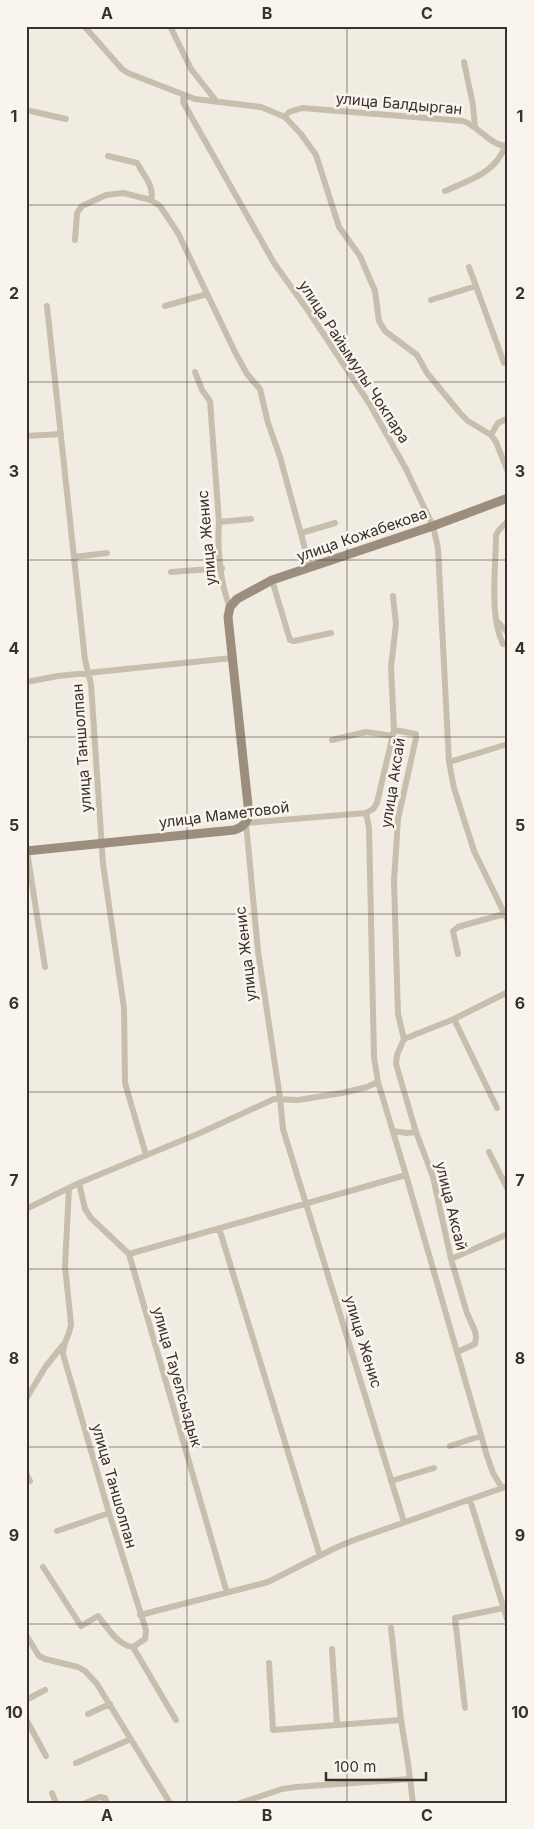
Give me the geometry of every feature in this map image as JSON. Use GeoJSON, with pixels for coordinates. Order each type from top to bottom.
{"type":"FeatureCollection","features":[{"type":"Feature","properties":{"kind":"main road","name":"улица Кожабекова"},"geometry":{"type":"LineString","coordinates":[[230,606],[237,599],[272,580],[507,500]]}},
{"type":"Feature","properties":{"kind":"main road","name":"улица Женис"},"geometry":{"type":"LineString","coordinates":[[230,606],[228,617],[248,799],[249,815],[246,823]]}},
{"type":"Feature","properties":{"kind":"main road","name":"улица Маметовой"},"geometry":{"type":"LineString","coordinates":[[26,849],[234,830],[246,823]]}},
{"type":"Feature","properties":{"kind":"street"},"geometry":{"type":"LineString","coordinates":[[84,26],[122,69],[128,73],[195,99],[261,107],[285,117],[301,134],[316,155],[339,226],[360,256],[375,292],[379,321],[384,331],[417,356],[427,373],[468,421],[491,436],[496,442],[508,472]]}},
{"type":"Feature","properties":{"kind":"street"},"geometry":{"type":"LineString","coordinates":[[170,26],[191,69],[217,102]]}},
{"type":"Feature","properties":{"kind":"street"},"geometry":{"type":"LineString","coordinates":[[464,62],[473,105],[475,127]]}},
{"type":"Feature","properties":{"kind":"street","name":"улица Райымулы Чокпара"},"geometry":{"type":"LineString","coordinates":[[184,95],[183,102],[240,205],[274,263],[309,312],[368,403],[406,469],[433,526],[438,548],[449,762],[454,788],[468,835],[484,874],[508,921]]}},
{"type":"Feature","properties":{"kind":"street","name":"улица Балдырган"},"geometry":{"type":"LineString","coordinates":[[285,117],[288,112],[302,108],[463,121],[475,127],[498,145],[506,146]]}},
{"type":"Feature","properties":{"kind":"street"},"geometry":{"type":"LineString","coordinates":[[26,110],[66,119]]}},
{"type":"Feature","properties":{"kind":"street"},"geometry":{"type":"LineString","coordinates":[[445,191],[487,171],[497,163],[506,146]]}},
{"type":"Feature","properties":{"kind":"street"},"geometry":{"type":"LineString","coordinates":[[108,156],[137,162],[151,188],[150,200]]}},
{"type":"Feature","properties":{"kind":"street"},"geometry":{"type":"LineString","coordinates":[[74,240],[77,213],[82,206],[106,194],[123,193],[150,200],[160,206],[178,233],[234,352],[247,374],[260,389],[310,567]]}},
{"type":"Feature","properties":{"kind":"street"},"geometry":{"type":"LineString","coordinates":[[469,267],[504,363],[508,361]]}},
{"type":"Feature","properties":{"kind":"street"},"geometry":{"type":"LineString","coordinates":[[431,300],[476,286]]}},
{"type":"Feature","properties":{"kind":"street"},"geometry":{"type":"LineString","coordinates":[[165,306],[207,294]]}},
{"type":"Feature","properties":{"kind":"street","name":"улица Таншолпан"},"geometry":{"type":"LineString","coordinates":[[47,306],[85,660],[91,684],[102,842],[124,1008],[125,1083],[146,1155]]}},
{"type":"Feature","properties":{"kind":"street","name":"улица Женис"},"geometry":{"type":"LineString","coordinates":[[195,372],[202,390],[210,402],[219,522],[218,539],[226,596],[230,606]]}},
{"type":"Feature","properties":{"kind":"street"},"geometry":{"type":"LineString","coordinates":[[491,436],[498,423],[508,418]]}},
{"type":"Feature","properties":{"kind":"street"},"geometry":{"type":"LineString","coordinates":[[26,436],[61,434]]}},
{"type":"Feature","properties":{"kind":"street"},"geometry":{"type":"LineString","coordinates":[[219,522],[251,519]]}},
{"type":"Feature","properties":{"kind":"street"},"geometry":{"type":"LineString","coordinates":[[508,521],[496,535],[496,619],[498,635],[503,644],[508,644]]}},
{"type":"Feature","properties":{"kind":"street"},"geometry":{"type":"LineString","coordinates":[[301,533],[335,522]]}},
{"type":"Feature","properties":{"kind":"street"},"geometry":{"type":"LineString","coordinates":[[74,556],[107,553]]}},
{"type":"Feature","properties":{"kind":"street"},"geometry":{"type":"LineString","coordinates":[[171,572],[222,568]]}},
{"type":"Feature","properties":{"kind":"street"},"geometry":{"type":"LineString","coordinates":[[272,580],[290,640],[294,641],[331,632]]}},
{"type":"Feature","properties":{"kind":"street"},"geometry":{"type":"LineString","coordinates":[[332,740],[366,732],[394,733],[391,667],[396,624],[394,596]]}},
{"type":"Feature","properties":{"kind":"street"},"geometry":{"type":"LineString","coordinates":[[496,619],[508,634]]}},
{"type":"Feature","properties":{"kind":"street"},"geometry":{"type":"LineString","coordinates":[[26,682],[58,676],[232,658]]}},
{"type":"Feature","properties":{"kind":"street","name":"улица Аксай"},"geometry":{"type":"LineString","coordinates":[[457,1352],[474,1344],[476,1337],[451,1259],[438,1195],[416,1132],[396,1064],[397,1055],[404,1039],[398,1014],[394,881],[398,819],[416,734],[394,733],[377,803],[373,809],[366,813],[369,828],[374,1057],[378,1082],[481,1436],[493,1473],[505,1487]]}},
{"type":"Feature","properties":{"kind":"street"},"geometry":{"type":"LineString","coordinates":[[449,762],[508,744]]}},
{"type":"Feature","properties":{"kind":"street","name":"улица Маметовой"},"geometry":{"type":"LineString","coordinates":[[246,823],[366,813]]}},
{"type":"Feature","properties":{"kind":"street","name":"улица Женис"},"geometry":{"type":"LineString","coordinates":[[246,823],[258,951],[283,1129],[404,1522]]}},
{"type":"Feature","properties":{"kind":"street"},"geometry":{"type":"LineString","coordinates":[[26,849],[46,967]]}},
{"type":"Feature","properties":{"kind":"street"},"geometry":{"type":"LineString","coordinates":[[458,954],[453,931],[458,927],[504,914]]}},
{"type":"Feature","properties":{"kind":"street"},"geometry":{"type":"LineString","coordinates":[[404,1039],[454,1019],[508,992]]}},
{"type":"Feature","properties":{"kind":"street"},"geometry":{"type":"LineString","coordinates":[[454,1019],[497,1108]]}},
{"type":"Feature","properties":{"kind":"street"},"geometry":{"type":"LineString","coordinates":[[26,1209],[79,1183],[200,1133],[274,1099],[298,1100],[342,1093],[367,1087],[378,1082]]}},
{"type":"Feature","properties":{"kind":"street"},"geometry":{"type":"LineString","coordinates":[[393,1132],[416,1132]]}},
{"type":"Feature","properties":{"kind":"street"},"geometry":{"type":"LineString","coordinates":[[489,1152],[508,1190]]}},
{"type":"Feature","properties":{"kind":"street"},"geometry":{"type":"LineString","coordinates":[[128,1254],[406,1175]]}},
{"type":"Feature","properties":{"kind":"street","name":"улица Тауелсыздык"},"geometry":{"type":"LineString","coordinates":[[79,1183],[85,1209],[91,1218],[128,1254],[227,1593]]}},
{"type":"Feature","properties":{"kind":"street"},"geometry":{"type":"LineString","coordinates":[[26,1399],[71,1330],[72,1324],[64,1266],[70,1188]]}},
{"type":"Feature","properties":{"kind":"street"},"geometry":{"type":"LineString","coordinates":[[219,1228],[320,1556]]}},
{"type":"Feature","properties":{"kind":"street"},"geometry":{"type":"LineString","coordinates":[[451,1259],[508,1234]]}},
{"type":"Feature","properties":{"kind":"street","name":"улица Таншолпан"},"geometry":{"type":"LineString","coordinates":[[63,1345],[63,1354],[146,1634],[145,1639],[133,1648]]}},
{"type":"Feature","properties":{"kind":"street"},"geometry":{"type":"LineString","coordinates":[[450,1446],[481,1436]]}},
{"type":"Feature","properties":{"kind":"street"},"geometry":{"type":"LineString","coordinates":[[391,1480],[434,1468]]}},
{"type":"Feature","properties":{"kind":"street"},"geometry":{"type":"LineString","coordinates":[[26,1473],[30,1481]]}},
{"type":"Feature","properties":{"kind":"street"},"geometry":{"type":"LineString","coordinates":[[140,1615],[268,1582],[341,1545],[505,1487]]}},
{"type":"Feature","properties":{"kind":"street"},"geometry":{"type":"LineString","coordinates":[[470,1500],[508,1622]]}},
{"type":"Feature","properties":{"kind":"street"},"geometry":{"type":"LineString","coordinates":[[57,1531],[109,1513]]}},
{"type":"Feature","properties":{"kind":"street"},"geometry":{"type":"LineString","coordinates":[[43,1567],[80,1626],[98,1616],[118,1641],[126,1647],[133,1648],[176,1720]]}},
{"type":"Feature","properties":{"kind":"street"},"geometry":{"type":"LineString","coordinates":[[464,1708],[455,1618],[503,1608]]}},
{"type":"Feature","properties":{"kind":"street"},"geometry":{"type":"LineString","coordinates":[[391,1628],[412,1803]]}},
{"type":"Feature","properties":{"kind":"street"},"geometry":{"type":"LineString","coordinates":[[26,1636],[44,1659],[78,1667],[98,1684],[170,1803]]}},
{"type":"Feature","properties":{"kind":"street"},"geometry":{"type":"LineString","coordinates":[[332,1649],[337,1725]]}},
{"type":"Feature","properties":{"kind":"street"},"geometry":{"type":"LineString","coordinates":[[269,1663],[272,1730],[401,1720]]}},
{"type":"Feature","properties":{"kind":"street"},"geometry":{"type":"LineString","coordinates":[[26,1700],[45,1690]]}},
{"type":"Feature","properties":{"kind":"street"},"geometry":{"type":"LineString","coordinates":[[88,1714],[110,1704]]}},
{"type":"Feature","properties":{"kind":"street"},"geometry":{"type":"LineString","coordinates":[[27,1720],[46,1756]]}},
{"type":"Feature","properties":{"kind":"street"},"geometry":{"type":"LineString","coordinates":[[76,1763],[131,1739]]}},
{"type":"Feature","properties":{"kind":"street"},"geometry":{"type":"LineString","coordinates":[[240,1803],[282,1789],[296,1787],[410,1779]]}},
{"type":"Feature","properties":{"kind":"street"},"geometry":{"type":"LineString","coordinates":[[52,1793],[56,1803]]}},
{"type":"Feature","properties":{"kind":"street"},"geometry":{"type":"LineString","coordinates":[[85,1803],[100,1797],[105,1798],[107,1803]]}}]}
